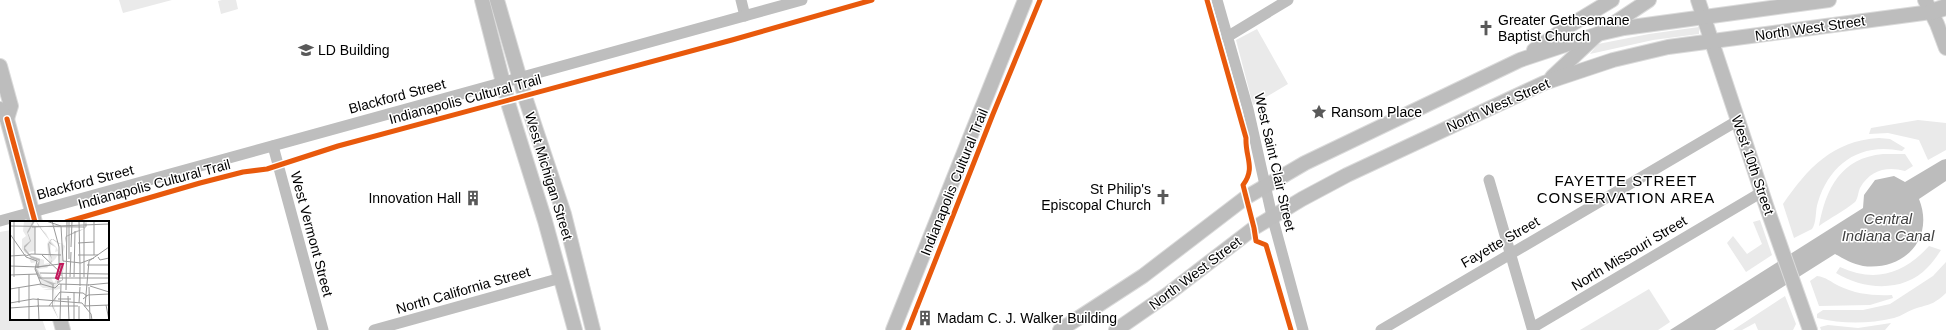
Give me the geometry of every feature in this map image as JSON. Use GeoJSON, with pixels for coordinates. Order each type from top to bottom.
{"type":"FeatureCollection","features":[{"type":"Feature","properties":{"kind":"highway"},"geometry":{"type":"LineString","coordinates":[[1934,8],[1946,7]]}},
{"type":"Feature","properties":{"kind":"main road","name":"West Michigan Street"},"geometry":{"type":"LineString","coordinates":[[482,0],[504,83],[575,330]]}},
{"type":"Feature","properties":{"kind":"main road","name":"West Michigan Street"},"geometry":{"type":"LineString","coordinates":[[497,0],[519,79],[564,214],[593,330]]}},
{"type":"Feature","properties":{"kind":"main road"},"geometry":{"type":"LineString","coordinates":[[1520,60],[1569,26],[1612,0]]}},
{"type":"Feature","properties":{"kind":"main road"},"geometry":{"type":"LineString","coordinates":[[1544,83],[1598,34],[1649,0]]}},
{"type":"Feature","properties":{"kind":"main road","name":"West 10th Street"},"geometry":{"type":"LineString","coordinates":[[1698,0],[1737,121],[1808,325]]}},
{"type":"Feature","properties":{"kind":"main road","name":"North West Street"},"geometry":{"type":"LineString","coordinates":[[1060,330],[1143,276],[1245,198],[1266,185],[1332,149],[1520,60],[1598,34],[1638,25],[1829,0]]}},
{"type":"Feature","properties":{"kind":"main road"},"geometry":{"type":"LineString","coordinates":[[893,330],[1020,4]]}},
{"type":"Feature","properties":{"kind":"main road"},"geometry":{"type":"LineString","coordinates":[[1934,8],[1946,48]]}},
{"type":"Feature","properties":{"kind":"main road","name":"North West Street"},"geometry":{"type":"LineString","coordinates":[[1116,330],[1168,294],[1250,230],[1272,216],[1347,175],[1544,83],[1589,67],[1645,51],[1934,8]]}},
{"type":"Feature","properties":{"kind":"main road"},"geometry":{"type":"LineString","coordinates":[[0,66],[10,106],[4,114],[33,217]]}},
{"type":"Feature","properties":{"kind":"main road"},"geometry":{"type":"LineString","coordinates":[[60,320],[63,330]]}},
{"type":"Feature","properties":{"kind":"street"},"geometry":{"type":"LineString","coordinates":[[741,0],[745,16]]}},
{"type":"Feature","properties":{"kind":"street","name":"Blackford Street"},"geometry":{"type":"LineString","coordinates":[[0,222],[33,217],[273,146],[802,0]]}},
{"type":"Feature","properties":{"kind":"street","name":"West Saint Clair Street"},"geometry":{"type":"LineString","coordinates":[[1217,0],[1248,110],[1272,216],[1303,330]]}},
{"type":"Feature","properties":{"kind":"street"},"geometry":{"type":"LineString","coordinates":[[1227,37],[1288,0]]}},
{"type":"Feature","properties":{"kind":"street","name":"Fayette Street"},"geometry":{"type":"LineString","coordinates":[[1381,330],[1737,121]]}},
{"type":"Feature","properties":{"kind":"street","name":"West Vermont Street"},"geometry":{"type":"LineString","coordinates":[[273,146],[323,330]]}},
{"type":"Feature","properties":{"kind":"street"},"geometry":{"type":"LineString","coordinates":[[1490,180],[1511,254]]}},
{"type":"Feature","properties":{"kind":"street","name":"North Missouri Street"},"geometry":{"type":"LineString","coordinates":[[1511,254],[1532,328],[1762,192]]}},
{"type":"Feature","properties":{"kind":"street","name":"North California Street"},"geometry":{"type":"LineString","coordinates":[[374,330],[561,278]]}},
{"type":"Feature","properties":{"kind":"shaded area"},"geometry":{"type":"Polygon","coordinates":[[[119,0],[172,0],[123,13],[119,0]]]}},
{"type":"Feature","properties":{"kind":"shaded area"},"geometry":{"type":"Polygon","coordinates":[[[236,0],[238,9],[221,14],[218,1],[236,0]]]}},
{"type":"Feature","properties":{"kind":"shaded area"},"geometry":{"type":"Polygon","coordinates":[[[1699,27],[1699,34],[1653,40],[1590,54],[1598,44],[1649,34],[1699,27]]]}},
{"type":"Feature","properties":{"kind":"shaded area"},"geometry":{"type":"Polygon","coordinates":[[[1257,29],[1288,84],[1253,105],[1236,40],[1257,29]]]}},
{"type":"Feature","properties":{"kind":"shaded area"},"geometry":{"type":"Polygon","coordinates":[[[1918,120],[1946,123],[1946,150],[1928,160],[1919,140],[1888,133],[1869,134],[1871,128],[1918,120]]]}},
{"type":"Feature","properties":{"kind":"shaded area"},"geometry":{"type":"Polygon","coordinates":[[[1879,138],[1890,139],[1905,148],[1902,151],[1887,149],[1861,153],[1849,158],[1839,166],[1830,176],[1823,188],[1817,205],[1814,226],[1812,229],[1794,238],[1783,204],[1802,179],[1812,168],[1835,151],[1862,140],[1879,138]]]}},
{"type":"Feature","properties":{"kind":"shaded area"},"geometry":{"type":"Polygon","coordinates":[[[1883,154],[1905,154],[1913,166],[1905,171],[1885,169],[1874,173],[1860,188],[1855,202],[1819,226],[1826,199],[1838,177],[1856,162],[1868,157],[1883,154]]]}},
{"type":"Feature","properties":{"kind":"shaded area"},"geometry":{"type":"Polygon","coordinates":[[[1760,220],[1772,255],[1746,272],[1727,243],[1733,236],[1747,254],[1762,244],[1753,222],[1760,220]]]}},
{"type":"Feature","properties":{"kind":"shaded area"},"geometry":{"type":"Polygon","coordinates":[[[10,230],[10,320],[42,320],[46,330],[0,330],[0,232],[10,230]]]}},
{"type":"Feature","properties":{"kind":"shaded area"},"geometry":{"type":"Polygon","coordinates":[[[1929,246],[1941,250],[1932,263],[1918,275],[1896,285],[1884,286],[1859,283],[1836,273],[1840,267],[1853,272],[1865,274],[1877,275],[1888,273],[1909,263],[1929,246]]]}},
{"type":"Feature","properties":{"kind":"shaded area"},"geometry":{"type":"Polygon","coordinates":[[[1946,262],[1946,293],[1926,306],[1914,309],[1897,317],[1875,321],[1846,322],[1817,318],[1817,314],[1823,310],[1863,310],[1890,304],[1933,276],[1946,262]]]}},
{"type":"Feature","properties":{"kind":"shaded area"},"geometry":{"type":"Polygon","coordinates":[[[1817,276],[1858,293],[1871,295],[1892,295],[1893,298],[1870,305],[1819,306],[1810,281],[1817,276]]]}},
{"type":"Feature","properties":{"kind":"shaded area"},"geometry":{"type":"Polygon","coordinates":[[[1649,289],[1670,322],[1658,330],[1580,330],[1649,289]]]}},
{"type":"Feature","properties":{"kind":"shaded area"},"geometry":{"type":"Polygon","coordinates":[[[1785,296],[1796,324],[1793,330],[1758,330],[1755,323],[1742,330],[1733,330],[1785,296]]]}},
{"type":"Feature","properties":{"kind":"shaded area"},"geometry":{"type":"Polygon","coordinates":[[[1891,323],[1885,330],[1821,330],[1820,327],[1828,325],[1858,328],[1891,323]]]}},
{"type":"Feature","properties":{"kind":"water","name":"Central Indiana Canal"},"geometry":{"type":"Polygon","coordinates":[[[1946,159],[1946,181],[1919,199],[1923,214],[1923,227],[1919,239],[1903,258],[1878,266],[1863,266],[1852,263],[1835,254],[1715,330],[1670,330],[1863,208],[1864,195],[1875,180],[1894,176],[1905,182],[1946,159]]]}},
{"type":"Feature","properties":{"kind":"cycle path","name":"Indianapolis Cultural Trail"},"geometry":{"type":"LineString","coordinates":[[69,221],[200,183],[243,172],[267,169],[338,146],[732,40],[872,0]]}},
{"type":"Feature","properties":{"kind":"cycle path","name":"Indianapolis Cultural Trail"},"geometry":{"type":"LineString","coordinates":[[908,330],[993,114],[1040,0]]}},
{"type":"Feature","properties":{"kind":"cycle path"},"geometry":{"type":"LineString","coordinates":[[1207,0],[1246,138],[1249,173],[1243,185],[1256,241],[1266,245],[1291,330]]}},
{"type":"Feature","properties":{"kind":"cycle path"},"geometry":{"type":"LineString","coordinates":[[7,119],[35,221]]}},
{"type":"Feature","properties":{"kind":"place","name":"Greater Gethsemane Baptist Church"},"geometry":{"type":"Point","coordinates":[1486,28]}},
{"type":"Feature","properties":{"kind":"place","name":"LD Building"},"geometry":{"type":"Point","coordinates":[306,50]}},
{"type":"Feature","properties":{"kind":"place","name":"Ransom Place"},"geometry":{"type":"Point","coordinates":[1319,112]}},
{"type":"Feature","properties":{"kind":"place","name":"St Philip's Episcopal Church"},"geometry":{"type":"Point","coordinates":[1163,197]}},
{"type":"Feature","properties":{"kind":"place","name":"Innovation Hall"},"geometry":{"type":"Point","coordinates":[473,198]}},
{"type":"Feature","properties":{"kind":"place","name":"Madam C. J. Walker Building"},"geometry":{"type":"Point","coordinates":[925,318]}},
{"type":"Feature","properties":{"kind":"district","name":"FAYETTE STREET CONSERVATION AREA"},"geometry":{"type":"Point","coordinates":[1626,190]}}]}
